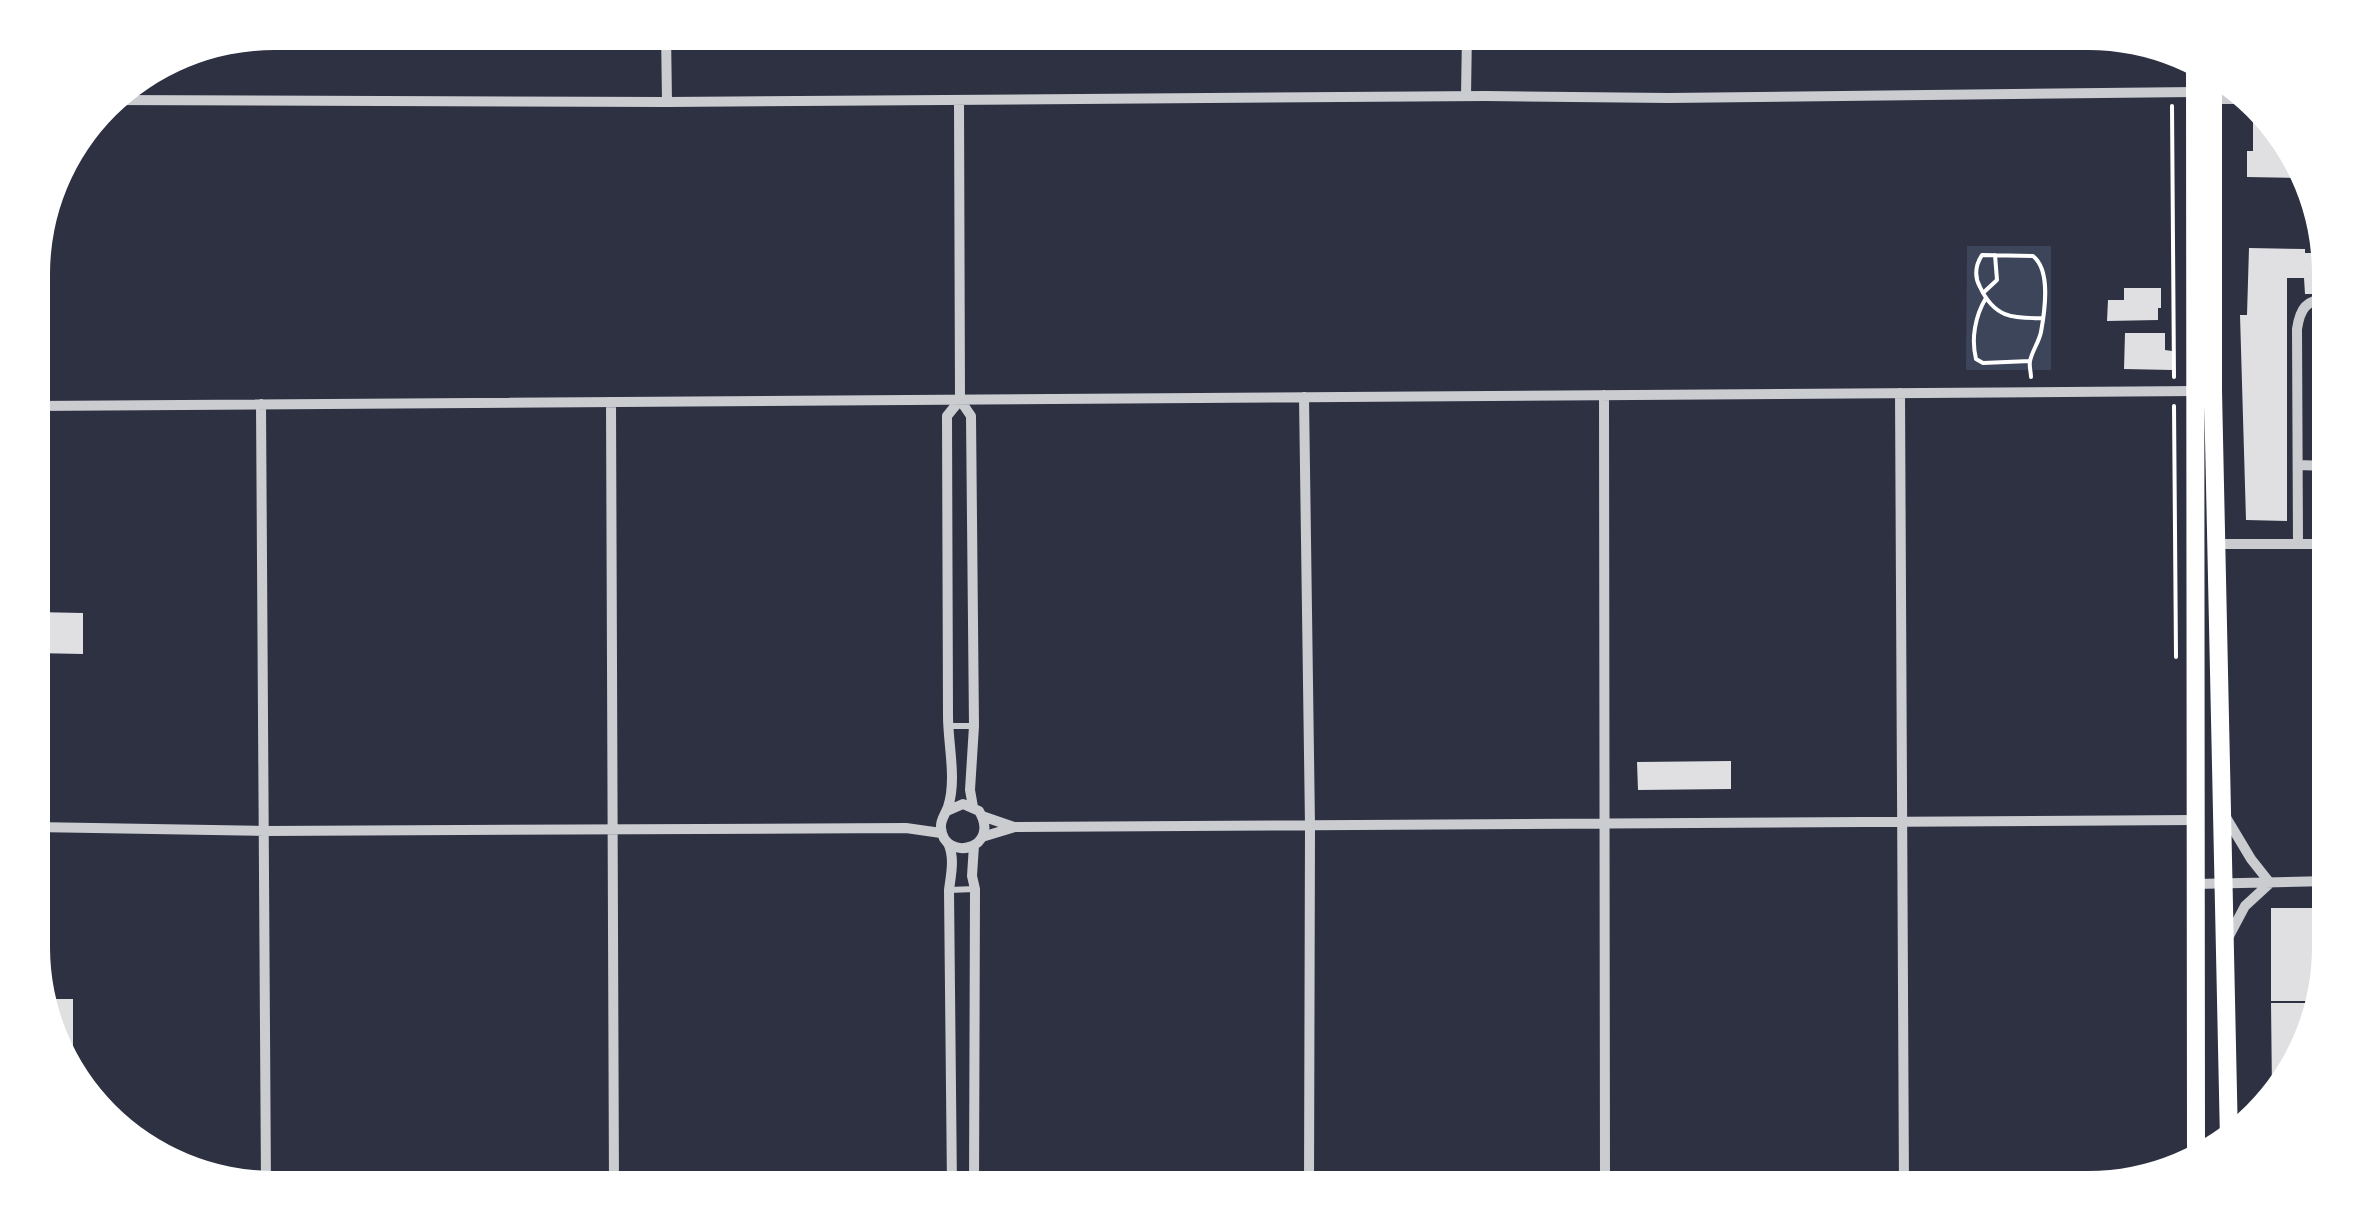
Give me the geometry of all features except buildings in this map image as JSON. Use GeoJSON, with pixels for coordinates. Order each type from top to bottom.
{"type":"FeatureCollection","features":[{"type":"Feature","properties":{"kind":"main road"},"geometry":{"type":"LineString","coordinates":[[2200,81],[2204,96],[2213,391],[2229,1121]]}},
{"type":"Feature","properties":{"kind":"main road"},"geometry":{"type":"LineString","coordinates":[[2196,1143],[2193,391],[2204,96],[2208,86]]}},
{"type":"Feature","properties":{"kind":"street"},"geometry":{"type":"LineString","coordinates":[[666,50],[667,102]]}},
{"type":"Feature","properties":{"kind":"street"},"geometry":{"type":"LineString","coordinates":[[1466,96],[1467,50]]}},
{"type":"Feature","properties":{"kind":"street"},"geometry":{"type":"LineString","coordinates":[[134,100],[2225,98]]}},
{"type":"Feature","properties":{"kind":"street"},"geometry":{"type":"LineString","coordinates":[[959,101],[960,400],[971,416],[972,476],[974,726],[970,790],[984,830],[972,876],[974,1171]]}},
{"type":"Feature","properties":{"kind":"street"},"geometry":{"type":"LineString","coordinates":[[2298,544],[2299,318],[2302,309],[2312,302]]}},
{"type":"Feature","properties":{"kind":"street"},"geometry":{"type":"LineString","coordinates":[[50,406],[2213,391]]}},
{"type":"Feature","properties":{"kind":"street"},"geometry":{"type":"LineString","coordinates":[[1900,393],[1904,1171]]}},
{"type":"Feature","properties":{"kind":"street"},"geometry":{"type":"LineString","coordinates":[[1604,395],[1605,1171]]}},
{"type":"Feature","properties":{"kind":"street"},"geometry":{"type":"LineString","coordinates":[[1304,397],[1310,826],[1309,1171]]}},
{"type":"Feature","properties":{"kind":"street"},"geometry":{"type":"LineString","coordinates":[[952,1171],[952,865],[951,851],[944,838],[952,788],[948,726],[947,416],[960,400]]}},
{"type":"Feature","properties":{"kind":"street"},"geometry":{"type":"LineString","coordinates":[[611,402],[614,1171]]}},
{"type":"Feature","properties":{"kind":"street"},"geometry":{"type":"LineString","coordinates":[[261,404],[266,1171]]}},
{"type":"Feature","properties":{"kind":"street"},"geometry":{"type":"LineString","coordinates":[[2298,465],[2312,465]]}},
{"type":"Feature","properties":{"kind":"street"},"geometry":{"type":"LineString","coordinates":[[2194,544],[2312,544]]}},
{"type":"Feature","properties":{"kind":"street"},"geometry":{"type":"LineString","coordinates":[[906,828],[962,804],[1015,828]]}},
{"type":"Feature","properties":{"kind":"street"},"geometry":{"type":"LineString","coordinates":[[2221,809],[2251,860],[2270,883]]}},
{"type":"Feature","properties":{"kind":"street"},"geometry":{"type":"LineString","coordinates":[[50,828],[906,828],[944,838],[960,848],[1015,828],[2194,820]]}},
{"type":"Feature","properties":{"kind":"street"},"geometry":{"type":"LineString","coordinates":[[2195,884],[2312,882]]}},
{"type":"Feature","properties":{"kind":"street"},"geometry":{"type":"LineString","coordinates":[[2224,944],[2245,906],[2270,883]]}},
{"type":"Feature","properties":{"kind":"lane"},"geometry":{"type":"LineString","coordinates":[[948,477],[972,476]]}},
{"type":"Feature","properties":{"kind":"lane"},"geometry":{"type":"LineString","coordinates":[[948,726],[974,726]]}},
{"type":"Feature","properties":{"kind":"lane"},"geometry":{"type":"LineString","coordinates":[[950,890],[975,890]]}},
{"type":"Feature","properties":{"kind":"path"},"geometry":{"type":"LineString","coordinates":[[1995,254],[1998,280],[1984,295],[1978,314],[1974,334],[1976,360],[2030,361]]}},
{"type":"Feature","properties":{"kind":"path"},"geometry":{"type":"LineString","coordinates":[[2032,392],[2030,361],[2043,318],[2043,277],[2038,258],[2024,254],[1982,256],[1977,280],[1994,309],[2014,318],[2043,318]]}},
{"type":"Feature","properties":{"kind":"shaded area"},"geometry":{"type":"Polygon","coordinates":[[[1967,246],[2051,246],[2051,370],[1966,370],[1967,246]]]}}]}
